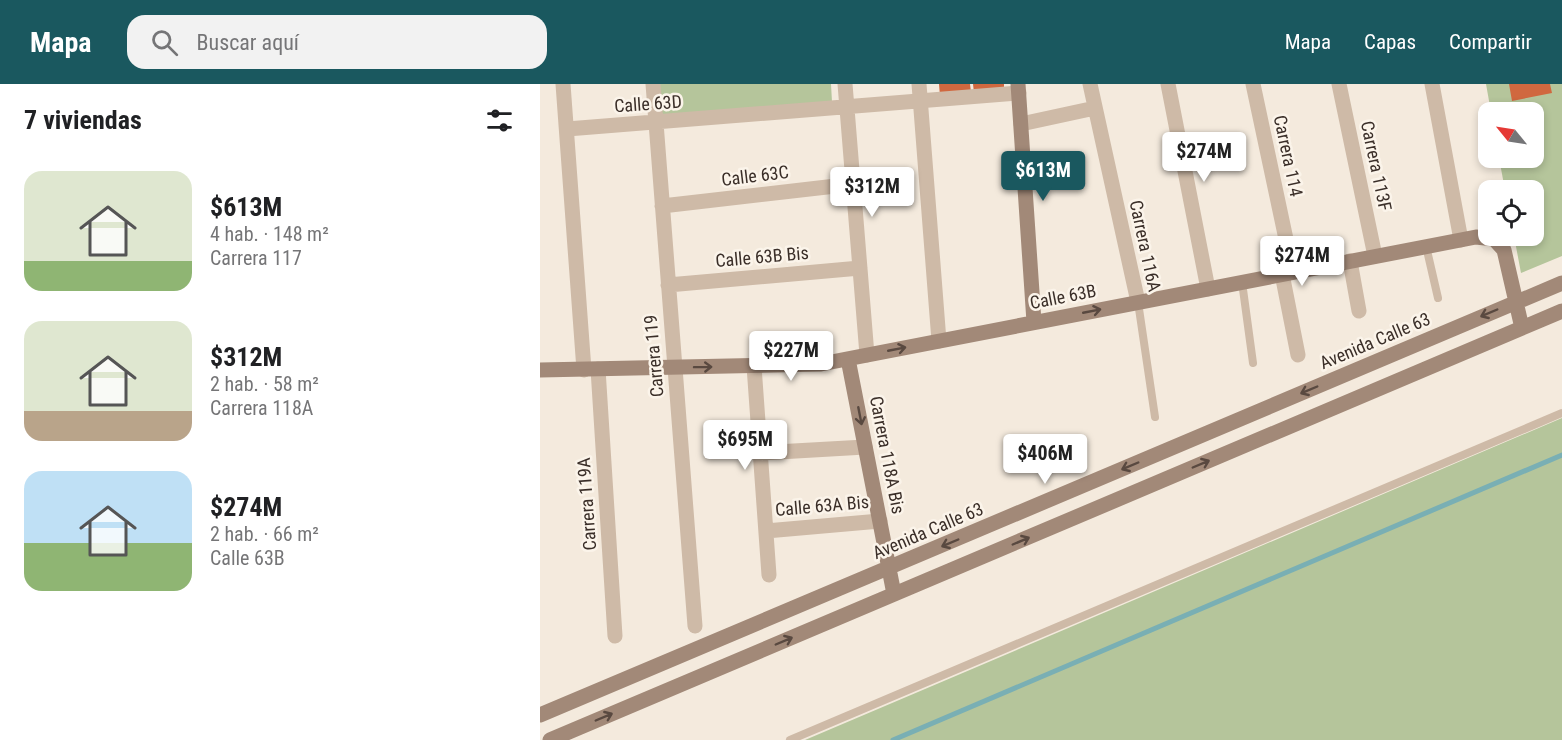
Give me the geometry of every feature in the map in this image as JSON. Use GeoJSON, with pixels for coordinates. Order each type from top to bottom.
{"type":"FeatureCollection","features":[{"type":"Feature","properties":{"kind":"main road"},"geometry":{"type":"LineString","coordinates":[[1019,89],[1035,322]]}},
{"type":"Feature","properties":{"kind":"main road","name":"Calle 63B"},"geometry":{"type":"LineString","coordinates":[[540,370],[820,364],[1485,236],[1500,243],[1507,257],[1522,328]]}},
{"type":"Feature","properties":{"kind":"main road","name":"Avenida Calle 63"},"geometry":{"type":"LineString","coordinates":[[540,715],[1562,283]]}},
{"type":"Feature","properties":{"kind":"main road"},"geometry":{"type":"LineString","coordinates":[[550,740],[1562,311]]}},
{"type":"Feature","properties":{"kind":"main road","name":"Carrera 118A Bis"},"geometry":{"type":"LineString","coordinates":[[848,359],[894,594]]}},
{"type":"Feature","properties":{"kind":"street","name":"Carrera 119A"},"geometry":{"type":"LineString","coordinates":[[563,84],[615,636]]}},
{"type":"Feature","properties":{"kind":"street","name":"Carrera 119"},"geometry":{"type":"LineString","coordinates":[[652,84],[695,626]]}},
{"type":"Feature","properties":{"kind":"street"},"geometry":{"type":"LineString","coordinates":[[845,84],[867,355]]}},
{"type":"Feature","properties":{"kind":"street"},"geometry":{"type":"LineString","coordinates":[[920,84],[939,341]]}},
{"type":"Feature","properties":{"kind":"street","name":"Carrera 116A"},"geometry":{"type":"LineString","coordinates":[[1090,84],[1138,302]]}},
{"type":"Feature","properties":{"kind":"street"},"geometry":{"type":"LineString","coordinates":[[1168,84],[1208,288]]}},
{"type":"Feature","properties":{"kind":"street","name":"Carrera 114"},"geometry":{"type":"LineString","coordinates":[[1253,84],[1287,273],[1298,355]]}},
{"type":"Feature","properties":{"kind":"street","name":"Carrera 113F"},"geometry":{"type":"LineString","coordinates":[[1339,84],[1375,256]]}},
{"type":"Feature","properties":{"kind":"street"},"geometry":{"type":"LineString","coordinates":[[1432,84],[1461,240]]}},
{"type":"Feature","properties":{"kind":"street","name":"Calle 63D"},"geometry":{"type":"LineString","coordinates":[[567,129],[921,102],[1019,89]]}},
{"type":"Feature","properties":{"kind":"street"},"geometry":{"type":"LineString","coordinates":[[1022,124],[1095,108]]}},
{"type":"Feature","properties":{"kind":"street","name":"Calle 63C"},"geometry":{"type":"LineString","coordinates":[[662,206],[853,184]]}},
{"type":"Feature","properties":{"kind":"street"},"geometry":{"type":"LineString","coordinates":[[1350,261],[1359,311]]}},
{"type":"Feature","properties":{"kind":"street","name":"Calle 63B Bis"},"geometry":{"type":"LineString","coordinates":[[668,285],[860,268]]}},
{"type":"Feature","properties":{"kind":"street"},"geometry":{"type":"LineString","coordinates":[[753,366],[769,575]]}},
{"type":"Feature","properties":{"kind":"street"},"geometry":{"type":"LineString","coordinates":[[760,453],[866,447]]}},
{"type":"Feature","properties":{"kind":"street","name":"Calle 63A Bis"},"geometry":{"type":"LineString","coordinates":[[766,531],[880,521]]}},
{"type":"Feature","properties":{"kind":"lane"},"geometry":{"type":"LineString","coordinates":[[1426,246],[1438,298]]}},
{"type":"Feature","properties":{"kind":"lane"},"geometry":{"type":"LineString","coordinates":[[1242,282],[1253,363]]}},
{"type":"Feature","properties":{"kind":"lane","name":"Carrera 116A"},"geometry":{"type":"LineString","coordinates":[[1138,302],[1155,417]]}},
{"type":"Feature","properties":{"kind":"lane"},"geometry":{"type":"LineString","coordinates":[[790,740],[1562,413]]}},
{"type":"Feature","properties":{"kind":"green space"},"geometry":{"type":"Polygon","coordinates":[[[658,84],[831,84],[832,102],[660,117],[658,84]]]}},
{"type":"Feature","properties":{"kind":"green space"},"geometry":{"type":"Polygon","coordinates":[[[1486,84],[1562,84],[1562,256],[1521,273],[1516,246],[1544,246],[1544,180],[1503,180],[1501,168],[1544,168],[1544,102],[1489,102],[1486,84]]]}},
{"type":"Feature","properties":{"kind":"green space"},"geometry":{"type":"Polygon","coordinates":[[[1562,418],[1562,740],[805,740],[1562,418]]]}},
{"type":"Feature","properties":{"kind":"building"},"geometry":{"type":"Polygon","coordinates":[[[939,84],[970,84],[971,92],[940,96],[939,84]]]}},
{"type":"Feature","properties":{"kind":"building"},"geometry":{"type":"Polygon","coordinates":[[[973,84],[1004,84],[1004,89],[974,93],[973,84]]]}},
{"type":"Feature","properties":{"kind":"building"},"geometry":{"type":"Polygon","coordinates":[[[1509,84],[1550,84],[1552,93],[1512,101],[1509,84]]]}},
{"type":"Feature","properties":{"kind":"waterway"},"geometry":{"type":"LineString","coordinates":[[893,740],[1562,455]]}}]}
